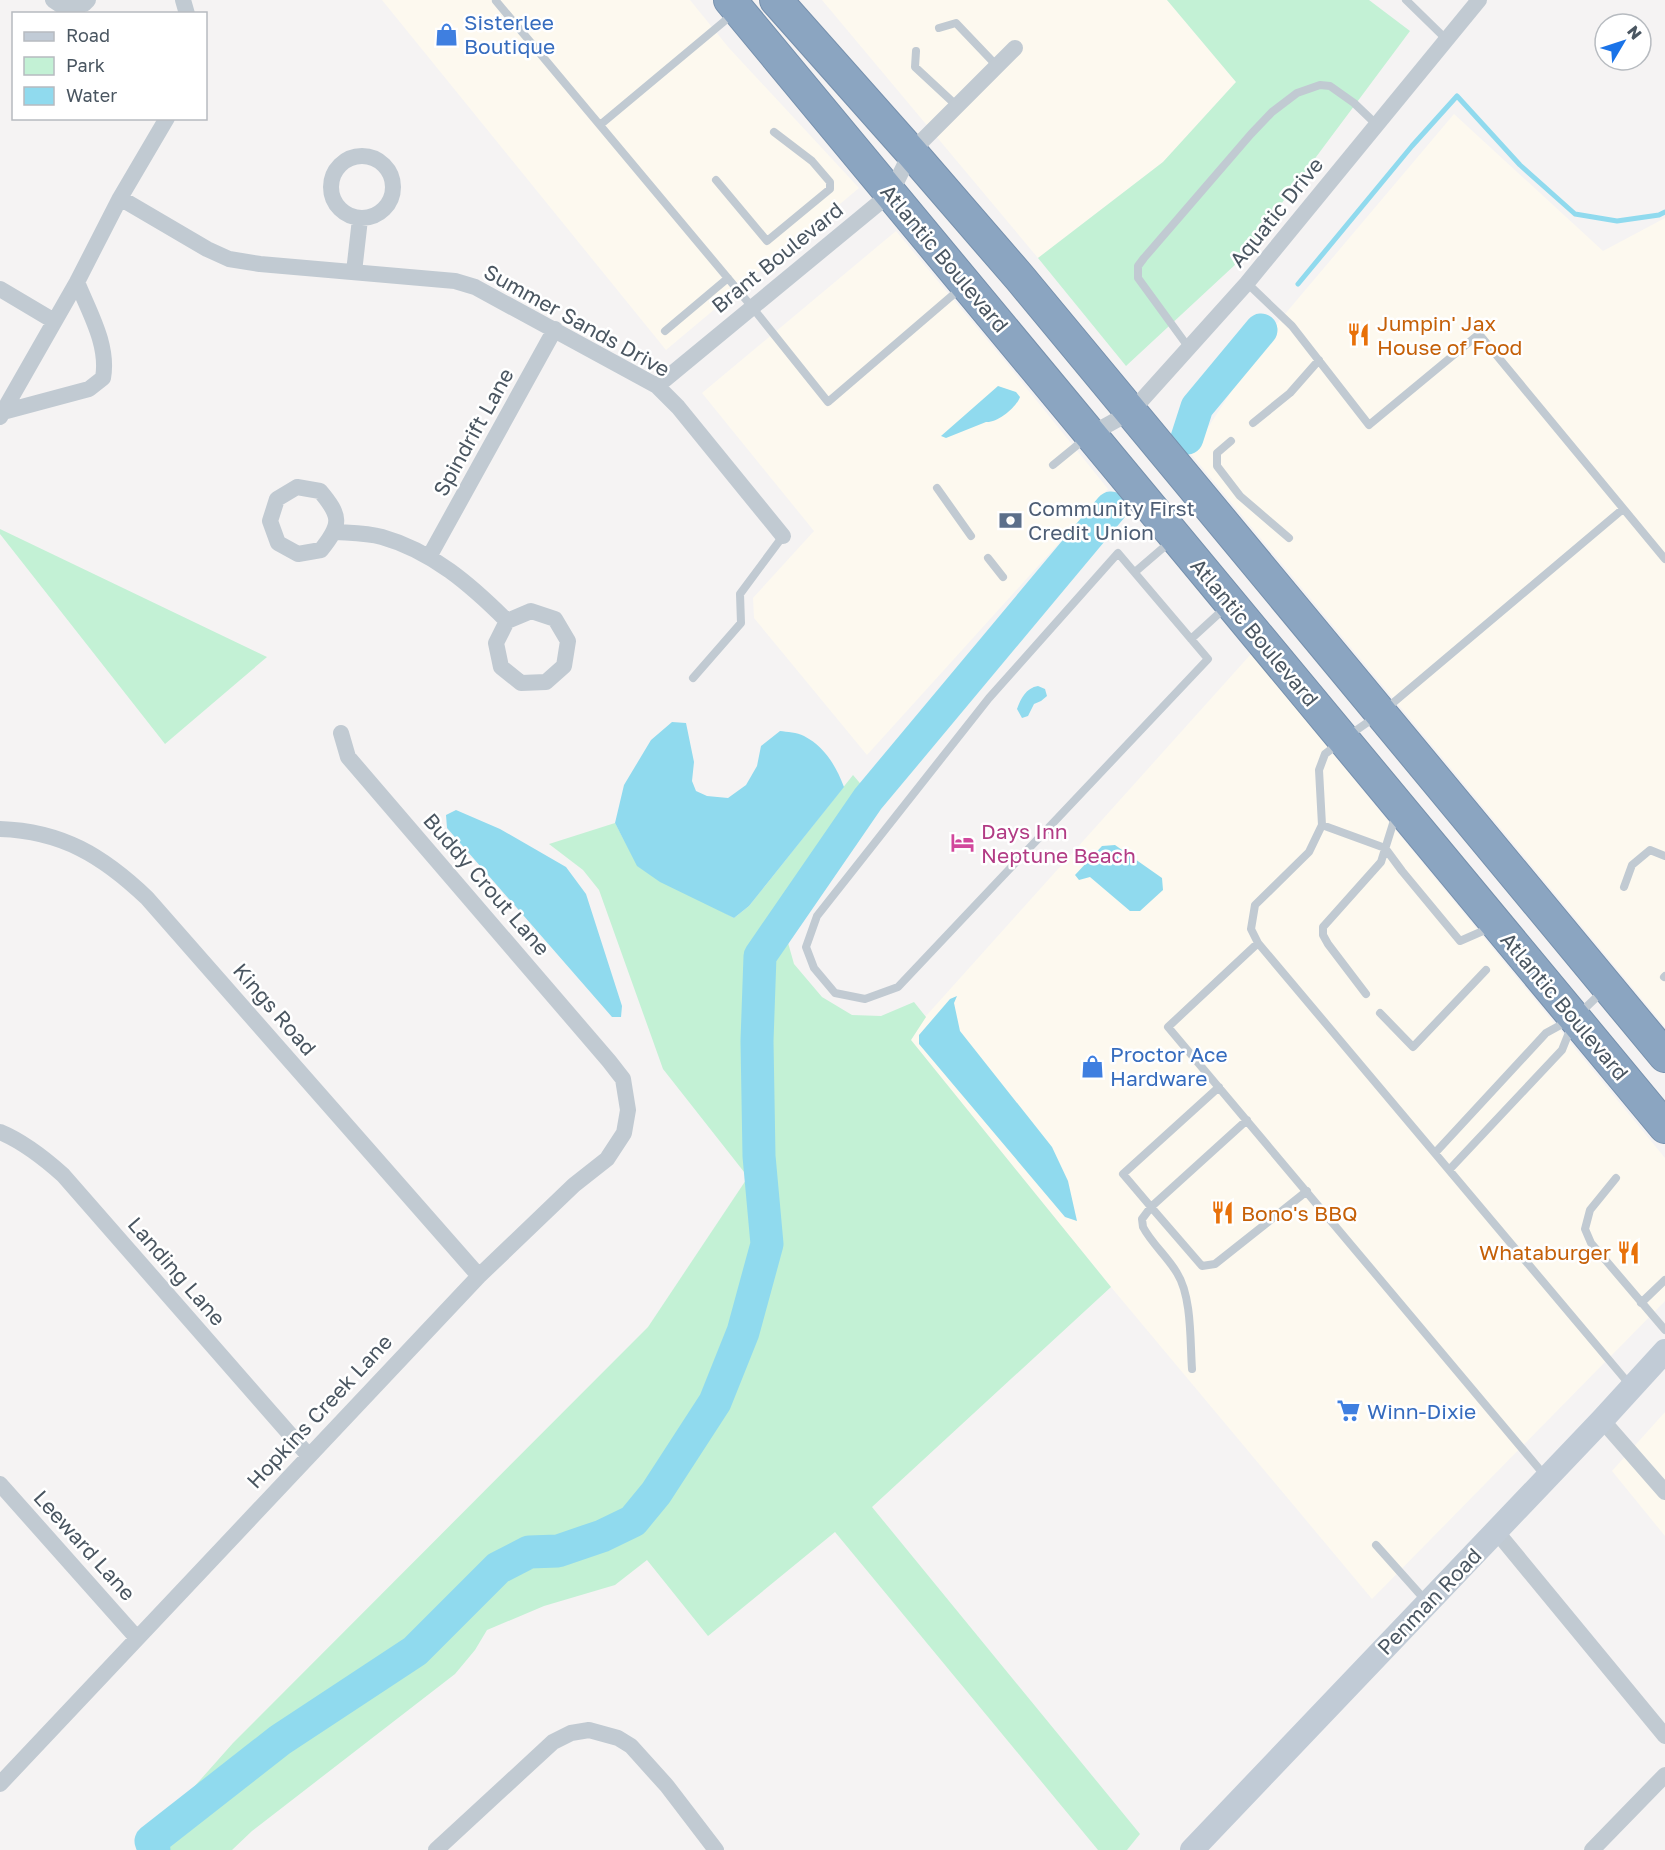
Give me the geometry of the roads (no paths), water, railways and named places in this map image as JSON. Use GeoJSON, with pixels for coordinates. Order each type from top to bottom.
{"type":"FeatureCollection","features":[{"type":"Feature","properties":{"kind":"highway","name":"Atlantic Boulevard"},"geometry":{"type":"LineString","coordinates":[[776,0],[911,152],[1131,412],[1665,1056]]}},
{"type":"Feature","properties":{"kind":"highway","name":"Atlantic Boulevard"},"geometry":{"type":"LineString","coordinates":[[734,5],[1665,1127]]}},
{"type":"Feature","properties":{"kind":"street"},"geometry":{"type":"LineString","coordinates":[[53,0],[62,6],[84,4],[88,0]]}},
{"type":"Feature","properties":{"kind":"street","name":"Aquatic Drive"},"geometry":{"type":"LineString","coordinates":[[1091,434],[1131,412],[1247,284],[1479,0]]}},
{"type":"Feature","properties":{"kind":"street","name":"Brant Boulevard"},"geometry":{"type":"LineString","coordinates":[[657,386],[891,193],[911,152],[1015,48]]}},
{"type":"Feature","properties":{"kind":"street"},"geometry":{"type":"LineString","coordinates":[[1,415],[77,282],[120,198],[166,120]]}},
{"type":"Feature","properties":{"kind":"street","name":"Summer Sands Drive"},"geometry":{"type":"LineString","coordinates":[[120,198],[207,249],[229,259],[260,264],[455,281],[475,287],[657,386],[678,407],[783,536]]}},
{"type":"Feature","properties":{"kind":"street"},"geometry":{"type":"LineString","coordinates":[[354,272],[360,219]]}},
{"type":"Feature","properties":{"kind":"street"},"geometry":{"type":"LineString","coordinates":[[1,415],[89,389],[103,378],[105,364],[100,339],[77,282]]}},
{"type":"Feature","properties":{"kind":"street"},"geometry":{"type":"LineString","coordinates":[[0,289],[54,321]]}},
{"type":"Feature","properties":{"kind":"street","name":"Spindrift Lane"},"geometry":{"type":"LineString","coordinates":[[429,557],[555,329]]}},
{"type":"Feature","properties":{"kind":"street"},"geometry":{"type":"LineString","coordinates":[[297,487],[320,491],[335,508],[336,532],[321,550],[298,554],[278,543],[270,521],[277,499],[297,487]]}},
{"type":"Feature","properties":{"kind":"street"},"geometry":{"type":"LineString","coordinates":[[336,532],[381,536],[429,557],[472,586],[507,621]]}},
{"type":"Feature","properties":{"kind":"street"},"geometry":{"type":"LineString","coordinates":[[531,611],[555,619],[568,641],[564,666],[546,682],[520,683],[501,667],[495,643],[507,621],[531,611]]}},
{"type":"Feature","properties":{"kind":"street","name":"Buddy Crout Lane"},"geometry":{"type":"LineString","coordinates":[[341,732],[348,757],[609,1061]]}},
{"type":"Feature","properties":{"kind":"street","name":"Kings Road"},"geometry":{"type":"LineString","coordinates":[[0,829],[48,836],[74,845],[99,858],[134,885],[479,1276]]}},
{"type":"Feature","properties":{"kind":"street","name":"Hopkins Creek Lane"},"geometry":{"type":"LineString","coordinates":[[0,1784],[81,1700],[136,1637],[479,1276],[574,1185],[607,1159],[624,1133],[628,1110],[623,1079],[609,1061]]}},
{"type":"Feature","properties":{"kind":"street","name":"Landing Lane"},"geometry":{"type":"LineString","coordinates":[[0,1132],[13,1137],[63,1175],[308,1455]]}},
{"type":"Feature","properties":{"kind":"street","name":"Penman Road"},"geometry":{"type":"LineString","coordinates":[[1192,1850],[1633,1388],[1665,1351]]}},
{"type":"Feature","properties":{"kind":"street"},"geometry":{"type":"LineString","coordinates":[[1602,1420],[1665,1492]]}},
{"type":"Feature","properties":{"kind":"street","name":"Leeward Lane"},"geometry":{"type":"LineString","coordinates":[[0,1484],[136,1637]]}},
{"type":"Feature","properties":{"kind":"street"},"geometry":{"type":"LineString","coordinates":[[1496,1532],[1665,1736]]}},
{"type":"Feature","properties":{"kind":"street"},"geometry":{"type":"LineString","coordinates":[[436,1850],[553,1742],[571,1733],[589,1730],[618,1738],[631,1746],[667,1786],[716,1850]]}},
{"type":"Feature","properties":{"kind":"street"},"geometry":{"type":"LineString","coordinates":[[1592,1850],[1665,1775]]}},
{"type":"Feature","properties":{"kind":"lane"},"geometry":{"type":"LineString","coordinates":[[496,0],[752,307],[828,402],[966,284]]}},
{"type":"Feature","properties":{"kind":"lane"},"geometry":{"type":"LineString","coordinates":[[1406,0],[1447,40]]}},
{"type":"Feature","properties":{"kind":"lane"},"geometry":{"type":"LineString","coordinates":[[600,125],[734,5]]}},
{"type":"Feature","properties":{"kind":"lane"},"geometry":{"type":"LineString","coordinates":[[939,28],[956,23],[997,66]]}},
{"type":"Feature","properties":{"kind":"lane"},"geometry":{"type":"LineString","coordinates":[[916,51],[915,67],[957,106]]}},
{"type":"Feature","properties":{"kind":"lane"},"geometry":{"type":"LineString","coordinates":[[1189,348],[1138,278],[1138,266],[1251,134],[1272,112],[1297,93],[1320,85],[1330,86],[1354,103],[1377,125]]}},
{"type":"Feature","properties":{"kind":"lane"},"geometry":{"type":"LineString","coordinates":[[716,180],[767,241],[830,189],[830,182],[812,161],[774,132]]}},
{"type":"Feature","properties":{"kind":"lane"},"geometry":{"type":"LineString","coordinates":[[665,331],[728,278]]}},
{"type":"Feature","properties":{"kind":"lane"},"geometry":{"type":"LineString","coordinates":[[1247,284],[1292,326],[1369,425],[1479,334],[1665,559]]}},
{"type":"Feature","properties":{"kind":"lane"},"geometry":{"type":"LineString","coordinates":[[1253,423],[1290,393],[1319,360]]}},
{"type":"Feature","properties":{"kind":"lane"},"geometry":{"type":"LineString","coordinates":[[1053,465],[1091,434]]}},
{"type":"Feature","properties":{"kind":"lane"},"geometry":{"type":"LineString","coordinates":[[1231,441],[1217,453],[1218,466],[1240,496],[1290,538]]}},
{"type":"Feature","properties":{"kind":"lane"},"geometry":{"type":"LineString","coordinates":[[937,488],[971,537]]}},
{"type":"Feature","properties":{"kind":"lane"},"geometry":{"type":"LineString","coordinates":[[1623,509],[1381,713],[1325,754],[1319,770],[1322,825],[1310,852],[1255,905],[1251,929],[1258,943],[1633,1388]]}},
{"type":"Feature","properties":{"kind":"lane"},"geometry":{"type":"LineString","coordinates":[[693,678],[741,623],[740,594],[783,536]]}},
{"type":"Feature","properties":{"kind":"lane"},"geometry":{"type":"LineString","coordinates":[[1135,572],[1176,537]]}},
{"type":"Feature","properties":{"kind":"lane"},"geometry":{"type":"LineString","coordinates":[[1118,552],[1191,639],[1208,659],[898,987],[865,999],[835,993],[814,968],[806,947],[817,916],[989,698],[1118,552]]}},
{"type":"Feature","properties":{"kind":"lane"},"geometry":{"type":"LineString","coordinates":[[988,558],[1003,577]]}},
{"type":"Feature","properties":{"kind":"lane"},"geometry":{"type":"LineString","coordinates":[[1191,639],[1231,603]]}},
{"type":"Feature","properties":{"kind":"lane"},"geometry":{"type":"LineString","coordinates":[[1366,994],[1328,944],[1323,935],[1323,927],[1381,862],[1399,805]]}},
{"type":"Feature","properties":{"kind":"lane"},"geometry":{"type":"LineString","coordinates":[[1322,825],[1385,848],[1460,941],[1498,925]]}},
{"type":"Feature","properties":{"kind":"lane"},"geometry":{"type":"LineString","coordinates":[[1624,887],[1632,865],[1650,850],[1665,856]]}},
{"type":"Feature","properties":{"kind":"lane"},"geometry":{"type":"LineString","coordinates":[[1258,943],[1168,1027],[1547,1477]]}},
{"type":"Feature","properties":{"kind":"lane"},"geometry":{"type":"LineString","coordinates":[[1380,1013],[1413,1047],[1486,970]]}},
{"type":"Feature","properties":{"kind":"lane"},"geometry":{"type":"LineString","coordinates":[[1435,1153],[1546,1033],[1575,1018],[1608,987]]}},
{"type":"Feature","properties":{"kind":"lane"},"geometry":{"type":"LineString","coordinates":[[1449,1170],[1562,1050],[1575,1018]]}},
{"type":"Feature","properties":{"kind":"lane"},"geometry":{"type":"LineString","coordinates":[[1219,1087],[1123,1174],[1202,1266],[1207,1267],[1215,1264],[1306,1191]]}},
{"type":"Feature","properties":{"kind":"lane"},"geometry":{"type":"LineString","coordinates":[[1192,1369],[1188,1312],[1182,1282],[1148,1236],[1142,1219],[1151,1207],[1247,1120]]}},
{"type":"Feature","properties":{"kind":"lane"},"geometry":{"type":"LineString","coordinates":[[1616,1178],[1590,1210],[1586,1229],[1591,1243],[1665,1330]]}},
{"type":"Feature","properties":{"kind":"lane"},"geometry":{"type":"LineString","coordinates":[[1641,1303],[1665,1280]]}},
{"type":"Feature","properties":{"kind":"lane"},"geometry":{"type":"LineString","coordinates":[[1376,1545],[1428,1603]]}},
{"type":"Feature","properties":{"kind":"water"},"geometry":{"type":"Polygon","coordinates":[[[998,386],[1016,392],[1020,397],[1010,410],[990,422],[946,438],[941,436],[998,386]]]}},
{"type":"Feature","properties":{"kind":"water"},"geometry":{"type":"Polygon","coordinates":[[[1038,686],[1045,689],[1047,696],[1034,704],[1028,716],[1022,718],[1017,709],[1020,701],[1027,691],[1038,686]]]}},
{"type":"Feature","properties":{"kind":"water"},"geometry":{"type":"Polygon","coordinates":[[[672,722],[686,723],[694,762],[692,781],[696,791],[707,796],[728,798],[746,785],[757,766],[761,746],[780,731],[801,735],[824,751],[844,787],[749,906],[734,918],[660,882],[637,866],[615,823],[624,785],[651,740],[672,722]]]}},
{"type":"Feature","properties":{"kind":"water"},"geometry":{"type":"Polygon","coordinates":[[[456,810],[500,829],[566,867],[586,894],[622,1006],[621,1017],[612,1017],[447,828],[446,815],[456,810]]]}},
{"type":"Feature","properties":{"kind":"water"},"geometry":{"type":"Polygon","coordinates":[[[1115,845],[1162,878],[1163,890],[1140,911],[1130,911],[1090,877],[1079,880],[1075,875],[1102,846],[1115,845]]]}},
{"type":"Feature","properties":{"kind":"water"},"geometry":{"type":"Polygon","coordinates":[[[957,996],[954,1003],[960,1031],[1052,1147],[1068,1181],[1077,1221],[1065,1217],[919,1044],[919,1035],[950,999],[957,996]]]}},
{"type":"Feature","properties":{"kind":"waterway"},"geometry":{"type":"LineString","coordinates":[[1298,284],[1412,146],[1457,96],[1520,165],[1575,214],[1617,221],[1659,215],[1665,212]]}},
{"type":"Feature","properties":{"kind":"waterway"},"geometry":{"type":"LineString","coordinates":[[1187,438],[1197,407],[1261,330]]}},
{"type":"Feature","properties":{"kind":"waterway"},"geometry":{"type":"LineString","coordinates":[[154,1850],[151,1841],[280,1740],[415,1651],[498,1568],[529,1552],[558,1551],[602,1536],[633,1521],[656,1493],[715,1402],[743,1332],[767,1244],[759,1156],[757,1041],[760,956],[868,799],[1111,508]]}},
{"type":"Feature","properties":{"kind":"place","name":"Sisterlee Boutique"},"geometry":{"type":"Point","coordinates":[446,34]}},
{"type":"Feature","properties":{"kind":"place","name":"Jumpin' Jax House of Food"},"geometry":{"type":"Point","coordinates":[1359,335]}},
{"type":"Feature","properties":{"kind":"place","name":"Community First Credit Union"},"geometry":{"type":"Point","coordinates":[1010,520]}},
{"type":"Feature","properties":{"kind":"place","name":"Days Inn Neptune Beach"},"geometry":{"type":"Point","coordinates":[963,843]}},
{"type":"Feature","properties":{"kind":"place","name":"Proctor Ace Hardware"},"geometry":{"type":"Point","coordinates":[1092,1066]}},
{"type":"Feature","properties":{"kind":"place","name":"Bono's BBQ"},"geometry":{"type":"Point","coordinates":[1223,1213]}},
{"type":"Feature","properties":{"kind":"place","name":"Whataburger"},"geometry":{"type":"Point","coordinates":[1629,1252]}},
{"type":"Feature","properties":{"kind":"place","name":"Winn-Dixie"},"geometry":{"type":"Point","coordinates":[1349,1411]}}]}
